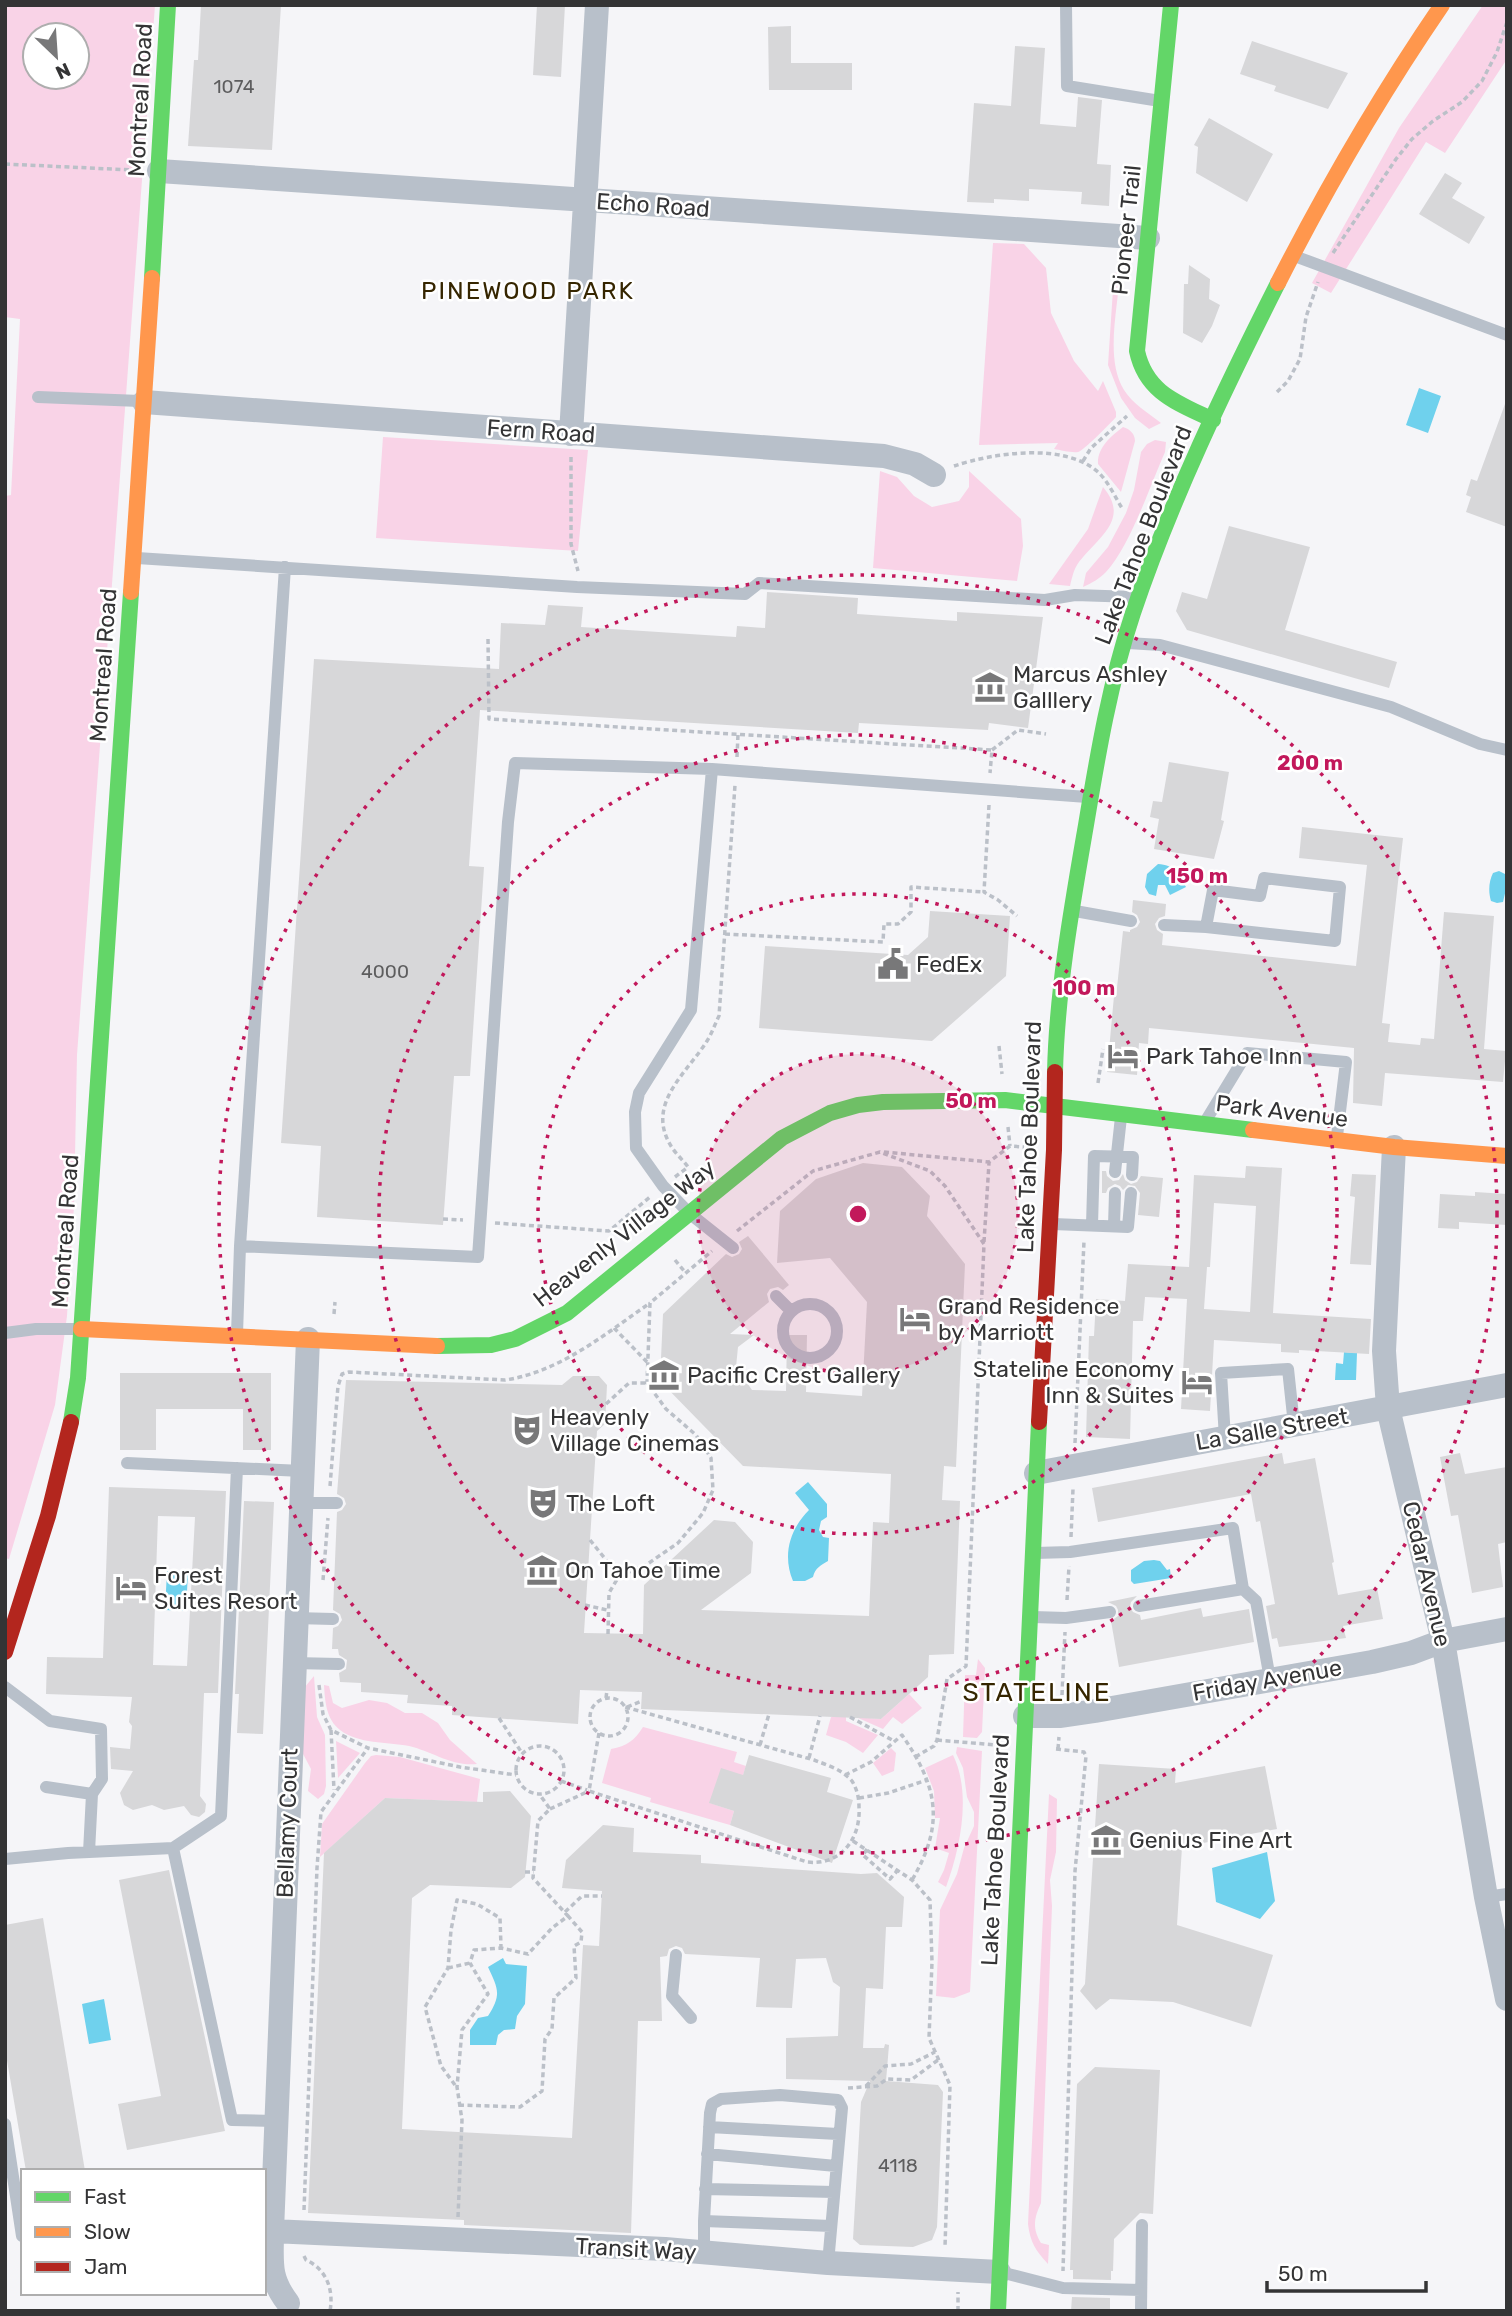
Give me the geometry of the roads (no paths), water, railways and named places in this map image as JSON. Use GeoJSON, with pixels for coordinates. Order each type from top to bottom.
{"type":"FeatureCollection","features":[{"type":"Feature","properties":{"kind":"main road","name":"Montreal Road"},"geometry":{"type":"LineString","coordinates":[[5,1652],[73,1420],[81,1352],[168,5]]}},
{"type":"Feature","properties":{"kind":"main road","name":"Pioneer Trail"},"geometry":{"type":"LineString","coordinates":[[1170,5],[1163,101],[1137,341],[1138,360],[1140,370],[1150,385],[1213,420]]}},
{"type":"Feature","properties":{"kind":"main road","name":"Lake Tahoe Boulevard"},"geometry":{"type":"LineString","coordinates":[[998,2311],[1032,1553],[1054,1150],[1052,1106],[1056,1024],[1071,911],[1115,670],[1139,597],[1176,501],[1291,255],[1354,142],[1442,5]]}},
{"type":"Feature","properties":{"kind":"main road","name":"Heavenly Village Way"},"geometry":{"type":"LineString","coordinates":[[81,1329],[463,1348],[491,1345],[515,1339],[567,1313],[782,1138],[830,1113],[858,1105],[883,1102],[1005,1100],[1052,1106]]}},
{"type":"Feature","properties":{"kind":"main road","name":"Park Avenue"},"geometry":{"type":"LineString","coordinates":[[1052,1106],[1394,1147],[1507,1156]]}},
{"type":"Feature","properties":{"kind":"street"},"geometry":{"type":"LineString","coordinates":[[571,434],[597,5]]}},
{"type":"Feature","properties":{"kind":"street","name":"Echo Road"},"geometry":{"type":"LineString","coordinates":[[159,171],[1148,238]]}},
{"type":"Feature","properties":{"kind":"street","name":"Fern Road"},"geometry":{"type":"LineString","coordinates":[[144,402],[884,456],[915,464],[934,475]]}},
{"type":"Feature","properties":{"kind":"street","name":"Cedar Avenue"},"geometry":{"type":"LineString","coordinates":[[1394,1147],[1384,1351],[1388,1408],[1443,1642],[1496,1895],[1507,1999]]}},
{"type":"Feature","properties":{"kind":"street","name":"Bellamy Court"},"geometry":{"type":"LineString","coordinates":[[288,2303],[277,2288],[272,2269],[272,2231],[308,1339]]}},
{"type":"Feature","properties":{"kind":"street","name":"La Salle Street"},"geometry":{"type":"LineString","coordinates":[[1036,1473],[1507,1385]]}},
{"type":"Feature","properties":{"kind":"street","name":"Friday Avenue"},"geometry":{"type":"LineString","coordinates":[[1025,1716],[1060,1716],[1094,1711],[1411,1653],[1443,1642],[1507,1629]]}},
{"type":"Feature","properties":{"kind":"street","name":"Transit Way"},"geometry":{"type":"LineString","coordinates":[[272,2231],[636,2248],[828,2263],[999,2272]]}},
{"type":"Feature","properties":{"kind":"lane"},"geometry":{"type":"LineString","coordinates":[[1066,5],[1067,86],[1163,101]]}},
{"type":"Feature","properties":{"kind":"lane"},"geometry":{"type":"LineString","coordinates":[[1291,255],[1507,335]]}},
{"type":"Feature","properties":{"kind":"lane"},"geometry":{"type":"LineString","coordinates":[[38,397],[144,402]]}},
{"type":"Feature","properties":{"kind":"lane"},"geometry":{"type":"LineString","coordinates":[[134,558],[577,587],[746,594],[758,583],[1045,600],[1075,595],[1139,597]]}},
{"type":"Feature","properties":{"kind":"lane"},"geometry":{"type":"LineString","coordinates":[[237,1336],[240,1246],[285,567]]}},
{"type":"Feature","properties":{"kind":"lane"},"geometry":{"type":"LineString","coordinates":[[1123,642],[1160,645],[1391,707],[1480,744],[1507,750]]}},
{"type":"Feature","properties":{"kind":"lane"},"geometry":{"type":"LineString","coordinates":[[240,1246],[478,1257],[508,822],[515,763],[712,769],[1091,797]]}},
{"type":"Feature","properties":{"kind":"lane"},"geometry":{"type":"LineString","coordinates":[[712,769],[691,1010],[639,1093],[635,1112],[636,1148],[663,1186],[689,1213],[729,1244]]}},
{"type":"Feature","properties":{"kind":"lane"},"geometry":{"type":"LineString","coordinates":[[1164,925],[1335,941],[1340,887],[1264,878],[1259,896],[1213,890],[1206,927]]}},
{"type":"Feature","properties":{"kind":"lane"},"geometry":{"type":"LineString","coordinates":[[1071,911],[1131,921]]}},
{"type":"Feature","properties":{"kind":"lane"},"geometry":{"type":"LineString","coordinates":[[1204,1124],[1247,1053],[1346,1062],[1337,1140]]}},
{"type":"Feature","properties":{"kind":"lane"},"geometry":{"type":"LineString","coordinates":[[1115,1172],[1122,1114]]}},
{"type":"Feature","properties":{"kind":"lane"},"geometry":{"type":"LineString","coordinates":[[1088,1225],[1094,1156],[1133,1157],[1132,1175]]}},
{"type":"Feature","properties":{"kind":"lane"},"geometry":{"type":"LineString","coordinates":[[1114,1226],[1115,1193]]}},
{"type":"Feature","properties":{"kind":"lane"},"geometry":{"type":"LineString","coordinates":[[1049,1224],[1128,1227],[1131,1193]]}},
{"type":"Feature","properties":{"kind":"lane"},"geometry":{"type":"LineString","coordinates":[[776,1296],[791,1311]]}},
{"type":"Feature","properties":{"kind":"lane"},"geometry":{"type":"LineString","coordinates":[[807,1304],[824,1307],[831,1313],[838,1329],[834,1345],[828,1352],[811,1359],[793,1353],[783,1337],[786,1319],[791,1311],[807,1304]]}},
{"type":"Feature","properties":{"kind":"lane"},"geometry":{"type":"LineString","coordinates":[[5,1333],[36,1329],[81,1329]]}},
{"type":"Feature","properties":{"kind":"lane"},"geometry":{"type":"LineString","coordinates":[[1225,1438],[1221,1373],[1288,1369],[1294,1425]]}},
{"type":"Feature","properties":{"kind":"lane"},"geometry":{"type":"LineString","coordinates":[[127,1463],[302,1471]]}},
{"type":"Feature","properties":{"kind":"lane"},"geometry":{"type":"LineString","coordinates":[[5,1859],[173,1848],[221,1816],[237,1468]]}},
{"type":"Feature","properties":{"kind":"lane"},"geometry":{"type":"LineString","coordinates":[[300,1503],[333,1503]]}},
{"type":"Feature","properties":{"kind":"lane"},"geometry":{"type":"LineString","coordinates":[[1032,1553],[1070,1552],[1233,1528],[1243,1589],[1256,1601],[1270,1679]]}},
{"type":"Feature","properties":{"kind":"lane"},"geometry":{"type":"LineString","coordinates":[[1139,1606],[1243,1589]]}},
{"type":"Feature","properties":{"kind":"lane"},"geometry":{"type":"LineString","coordinates":[[1029,1617],[1066,1618],[1110,1612]]}},
{"type":"Feature","properties":{"kind":"lane"},"geometry":{"type":"LineString","coordinates":[[295,1618],[327,1619]]}},
{"type":"Feature","properties":{"kind":"lane"},"geometry":{"type":"LineString","coordinates":[[293,1663],[339,1664]]}},
{"type":"Feature","properties":{"kind":"lane"},"geometry":{"type":"LineString","coordinates":[[5,1687],[50,1721],[101,1729],[102,1779],[92,1794],[89,1852]]}},
{"type":"Feature","properties":{"kind":"lane"},"geometry":{"type":"LineString","coordinates":[[46,1787],[92,1794]]}},
{"type":"Feature","properties":{"kind":"lane"},"geometry":{"type":"LineString","coordinates":[[173,1848],[232,2120],[276,2121]]}},
{"type":"Feature","properties":{"kind":"lane"},"geometry":{"type":"LineString","coordinates":[[676,1955],[673,1996],[691,2018]]}},
{"type":"Feature","properties":{"kind":"lane"},"geometry":{"type":"LineString","coordinates":[[704,2252],[705,2189],[712,2104],[721,2099],[780,2095],[838,2100],[842,2108],[828,2263]]}},
{"type":"Feature","properties":{"kind":"lane"},"geometry":{"type":"LineString","coordinates":[[5,2124],[21,2229]]}},
{"type":"Feature","properties":{"kind":"lane"},"geometry":{"type":"LineString","coordinates":[[709,2127],[838,2134]]}},
{"type":"Feature","properties":{"kind":"lane"},"geometry":{"type":"LineString","coordinates":[[707,2154],[836,2166]]}},
{"type":"Feature","properties":{"kind":"lane"},"geometry":{"type":"LineString","coordinates":[[705,2189],[834,2192]]}},
{"type":"Feature","properties":{"kind":"lane"},"geometry":{"type":"LineString","coordinates":[[704,2221],[831,2226]]}},
{"type":"Feature","properties":{"kind":"lane"},"geometry":{"type":"LineString","coordinates":[[1141,2311],[1142,2225]]}},
{"type":"Feature","properties":{"kind":"lane"},"geometry":{"type":"LineString","coordinates":[[999,2272],[1063,2288],[1141,2290]]}},
{"type":"Feature","properties":{"kind":"water"},"geometry":{"type":"Polygon","coordinates":[[[1419,388],[1441,396],[1428,433],[1406,425],[1419,388]]]}},
{"type":"Feature","properties":{"kind":"water"},"geometry":{"type":"Polygon","coordinates":[[[1158,864],[1175,871],[1186,887],[1170,895],[1165,885],[1158,885],[1156,896],[1149,894],[1145,887],[1147,874],[1158,864]]]}},
{"type":"Feature","properties":{"kind":"water"},"geometry":{"type":"Polygon","coordinates":[[[1499,871],[1505,874],[1507,885],[1503,902],[1497,903],[1491,901],[1489,886],[1493,873],[1499,871]]]}},
{"type":"Feature","properties":{"kind":"water"},"geometry":{"type":"Polygon","coordinates":[[[1344,1352],[1357,1353],[1356,1380],[1335,1380],[1336,1363],[1343,1364],[1344,1352]]]}},
{"type":"Feature","properties":{"kind":"water"},"geometry":{"type":"Polygon","coordinates":[[[808,1482],[827,1504],[827,1517],[821,1521],[819,1530],[823,1537],[829,1538],[828,1561],[817,1569],[813,1577],[805,1581],[793,1581],[788,1562],[790,1543],[797,1525],[809,1510],[795,1493],[808,1482]]]}},
{"type":"Feature","properties":{"kind":"water"},"geometry":{"type":"Polygon","coordinates":[[[1144,1561],[1160,1561],[1167,1570],[1170,1569],[1171,1578],[1134,1584],[1131,1581],[1131,1570],[1144,1561]]]}},
{"type":"Feature","properties":{"kind":"water"},"geometry":{"type":"Polygon","coordinates":[[[167,1571],[188,1572],[186,1611],[165,1610],[167,1571]]]}},
{"type":"Feature","properties":{"kind":"water"},"geometry":{"type":"Polygon","coordinates":[[[1267,1852],[1275,1901],[1260,1919],[1216,1902],[1212,1868],[1267,1852]]]}},
{"type":"Feature","properties":{"kind":"water"},"geometry":{"type":"Polygon","coordinates":[[[503,1958],[506,1964],[527,1966],[525,2004],[517,2016],[515,2029],[504,2030],[498,2035],[496,2045],[470,2045],[470,2030],[478,2018],[488,2016],[497,1997],[496,1986],[488,1967],[503,1958]]]}},
{"type":"Feature","properties":{"kind":"water"},"geometry":{"type":"Polygon","coordinates":[[[104,1999],[111,2040],[89,2044],[82,2004],[104,1999]]]}},
{"type":"Feature","properties":{"kind":"place","name":"Marcus Ashley Galllery"},"geometry":{"type":"Point","coordinates":[990,687]}},
{"type":"Feature","properties":{"kind":"place","name":"FedEx"},"geometry":{"type":"Point","coordinates":[893,964]}},
{"type":"Feature","properties":{"kind":"place","name":"Park Tahoe Inn"},"geometry":{"type":"Point","coordinates":[1123,1056]}},
{"type":"Feature","properties":{"kind":"place","name":"Grand Residence by Marriott"},"geometry":{"type":"Point","coordinates":[915,1319]}},
{"type":"Feature","properties":{"kind":"place","name":"Pacific Crest Gallery"},"geometry":{"type":"Point","coordinates":[664,1375]}},
{"type":"Feature","properties":{"kind":"place","name":"Stateline Economy Inn & Suites"},"geometry":{"type":"Point","coordinates":[1197,1382]}},
{"type":"Feature","properties":{"kind":"place","name":"Heavenly Village Cinemas"},"geometry":{"type":"Point","coordinates":[527,1430]}},
{"type":"Feature","properties":{"kind":"place","name":"The Loft"},"geometry":{"type":"Point","coordinates":[543,1503]}},
{"type":"Feature","properties":{"kind":"place","name":"On Tahoe Time"},"geometry":{"type":"Point","coordinates":[542,1570]}},
{"type":"Feature","properties":{"kind":"place","name":"Forest Suites Resort"},"geometry":{"type":"Point","coordinates":[131,1588]}},
{"type":"Feature","properties":{"kind":"place","name":"Genius Fine Art"},"geometry":{"type":"Point","coordinates":[1106,1840]}},
{"type":"Feature","properties":{"kind":"district","name":"PINEWOOD PARK"},"geometry":{"type":"Point","coordinates":[528,291]}},
{"type":"Feature","properties":{"kind":"district","name":"STATELINE"},"geometry":{"type":"Point","coordinates":[1037,1692]}}]}
